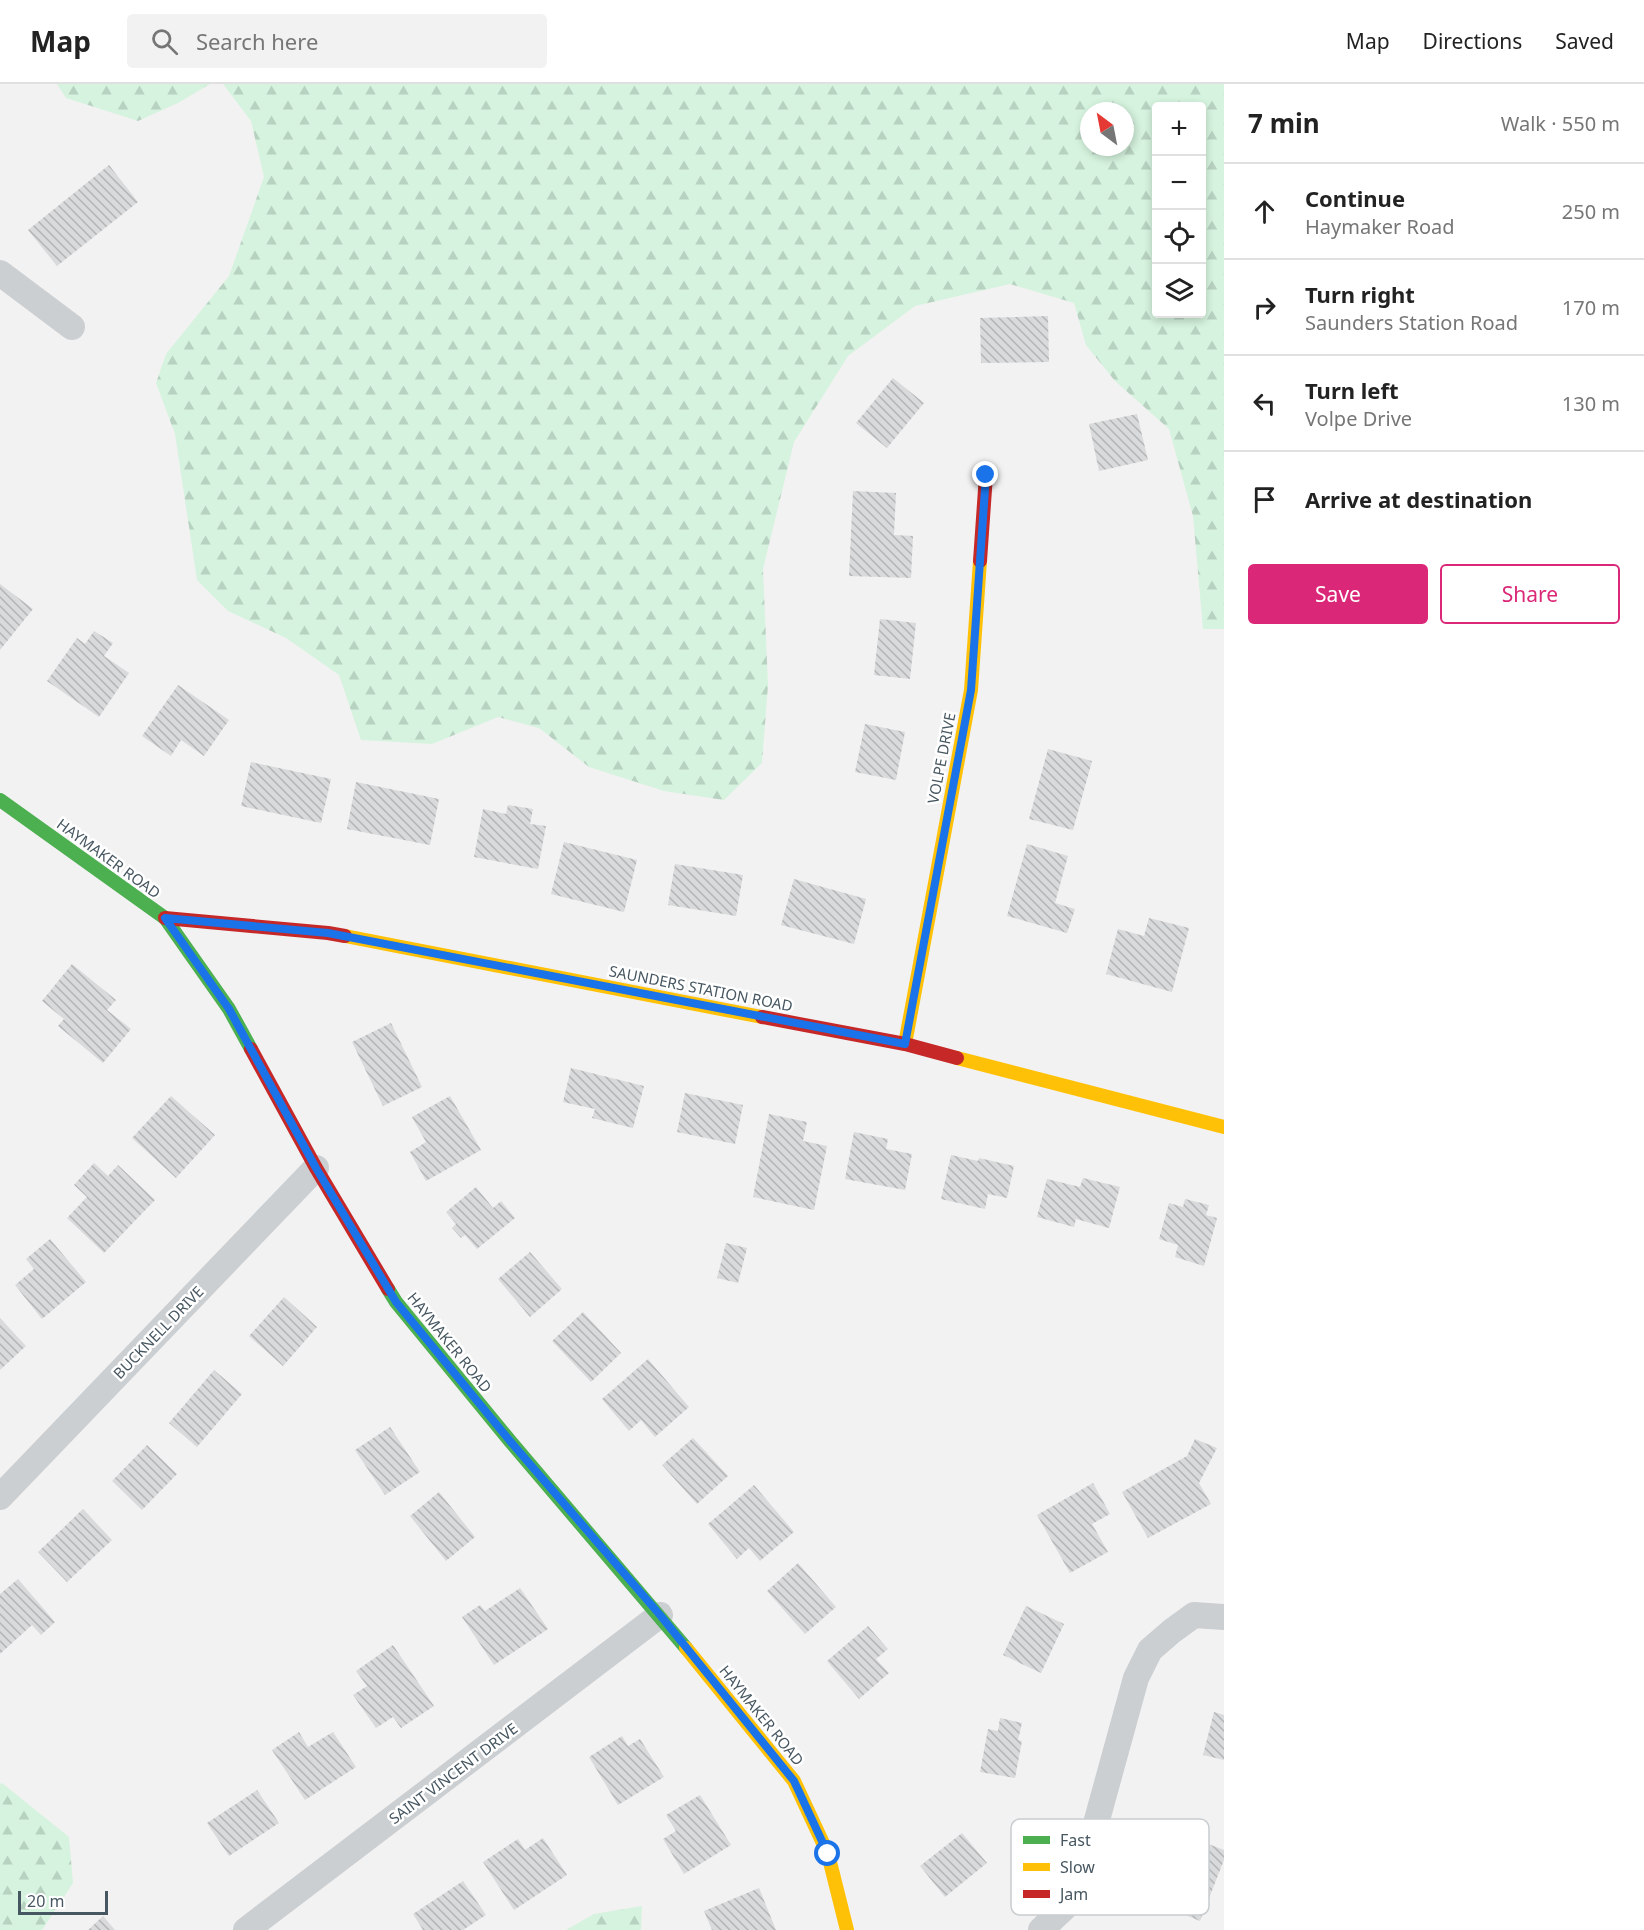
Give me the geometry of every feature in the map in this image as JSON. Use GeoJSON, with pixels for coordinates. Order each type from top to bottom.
{"type":"FeatureCollection","features":[{"type":"Feature","properties":{"kind":"street"},"geometry":{"type":"LineString","coordinates":[[0,273],[72,327]]}},
{"type":"Feature","properties":{"kind":"street","name":"VOLPE DRIVE"},"geometry":{"type":"LineString","coordinates":[[905,1044],[971,690],[986,475]]}},
{"type":"Feature","properties":{"kind":"street","name":"HAYMAKER ROAD"},"geometry":{"type":"LineString","coordinates":[[0,800],[165,918],[229,1009],[316,1168],[396,1302],[510,1441],[660,1615],[794,1781],[828,1854],[847,1930]]}},
{"type":"Feature","properties":{"kind":"street","name":"SAUNDERS STATION ROAD"},"geometry":{"type":"LineString","coordinates":[[165,918],[328,933],[905,1044],[1224,1127]]}},
{"type":"Feature","properties":{"kind":"street","name":"BUCKNELL DRIVE"},"geometry":{"type":"LineString","coordinates":[[0,1497],[316,1168]]}},
{"type":"Feature","properties":{"kind":"street","name":"SAINT VINCENT DRIVE"},"geometry":{"type":"LineString","coordinates":[[246,1930],[660,1615]]}},
{"type":"Feature","properties":{"kind":"street"},"geometry":{"type":"LineString","coordinates":[[1097,1819],[1136,1678],[1150,1650],[1172,1630],[1194,1616],[1224,1617]]}},
{"type":"Feature","properties":{"kind":"street"},"geometry":{"type":"LineString","coordinates":[[1041,1930],[1057,1915]]}},
{"type":"Feature","properties":{"kind":"green space"},"geometry":{"type":"Polygon","coordinates":[[[57,84],[210,84],[178,103],[138,121],[66,98],[57,84]]]}},
{"type":"Feature","properties":{"kind":"green space"},"geometry":{"type":"Polygon","coordinates":[[[223,84],[1224,84],[1224,629],[1203,629],[1193,516],[1169,429],[1115,381],[1086,345],[1074,303],[1010,284],[915,306],[848,356],[794,442],[763,569],[768,685],[762,763],[724,800],[664,791],[589,767],[539,728],[498,717],[432,744],[361,740],[339,675],[286,638],[228,611],[197,580],[175,434],[156,383],[166,354],[229,276],[264,177],[251,121],[223,84]]]}},
{"type":"Feature","properties":{"kind":"green space"},"geometry":{"type":"Polygon","coordinates":[[[2,1783],[69,1837],[73,1883],[42,1930],[0,1930],[0,1784],[2,1783]]]}},
{"type":"Feature","properties":{"kind":"green space"},"geometry":{"type":"Polygon","coordinates":[[[642,1906],[641,1930],[566,1930],[594,1914],[642,1906]]]}},
{"type":"Feature","properties":{"kind":"building"},"geometry":{"type":"Polygon","coordinates":[[[109,165],[138,202],[57,266],[28,230],[109,165]]]}},
{"type":"Feature","properties":{"kind":"building"},"geometry":{"type":"Polygon","coordinates":[[[1048,316],[1049,362],[981,363],[980,318],[1048,316]]]}},
{"type":"Feature","properties":{"kind":"building"},"geometry":{"type":"Polygon","coordinates":[[[893,378],[924,403],[887,448],[856,423],[893,378]]]}},
{"type":"Feature","properties":{"kind":"building"},"geometry":{"type":"Polygon","coordinates":[[[1137,414],[1148,460],[1099,471],[1089,424],[1137,414]]]}},
{"type":"Feature","properties":{"kind":"building"},"geometry":{"type":"Polygon","coordinates":[[[853,491],[896,493],[894,535],[913,536],[911,578],[849,576],[853,491]]]}},
{"type":"Feature","properties":{"kind":"building"},"geometry":{"type":"Polygon","coordinates":[[[0,584],[33,609],[0,650],[0,584]]]}},
{"type":"Feature","properties":{"kind":"building"},"geometry":{"type":"Polygon","coordinates":[[[880,619],[916,623],[910,679],[874,675],[880,619]]]}},
{"type":"Feature","properties":{"kind":"building"},"geometry":{"type":"Polygon","coordinates":[[[94,631],[113,643],[104,656],[129,673],[99,717],[47,681],[77,638],[85,644],[94,631]]]}},
{"type":"Feature","properties":{"kind":"building"},"geometry":{"type":"Polygon","coordinates":[[[178,685],[229,720],[204,756],[181,740],[171,756],[142,736],[178,685]]]}},
{"type":"Feature","properties":{"kind":"building"},"geometry":{"type":"Polygon","coordinates":[[[865,724],[905,732],[896,780],[855,772],[865,724]]]}},
{"type":"Feature","properties":{"kind":"building"},"geometry":{"type":"Polygon","coordinates":[[[1048,749],[1092,761],[1073,830],[1029,819],[1048,749]]]}},
{"type":"Feature","properties":{"kind":"building"},"geometry":{"type":"Polygon","coordinates":[[[251,762],[331,779],[321,823],[241,806],[251,762]]]}},
{"type":"Feature","properties":{"kind":"building"},"geometry":{"type":"Polygon","coordinates":[[[356,782],[439,799],[430,845],[347,829],[356,782]]]}},
{"type":"Feature","properties":{"kind":"building"},"geometry":{"type":"Polygon","coordinates":[[[508,805],[533,809],[530,824],[546,826],[538,869],[474,857],[483,809],[506,814],[508,805]]]}},
{"type":"Feature","properties":{"kind":"building"},"geometry":{"type":"Polygon","coordinates":[[[564,842],[637,860],[624,912],[551,894],[564,842]]]}},
{"type":"Feature","properties":{"kind":"building"},"geometry":{"type":"Polygon","coordinates":[[[1027,844],[1068,856],[1055,903],[1075,909],[1067,933],[1007,916],[1027,844]]]}},
{"type":"Feature","properties":{"kind":"building"},"geometry":{"type":"Polygon","coordinates":[[[675,864],[743,875],[736,916],[668,905],[675,864]]]}},
{"type":"Feature","properties":{"kind":"building"},"geometry":{"type":"Polygon","coordinates":[[[794,879],[866,899],[854,944],[781,925],[794,879]]]}},
{"type":"Feature","properties":{"kind":"building"},"geometry":{"type":"Polygon","coordinates":[[[1149,918],[1189,928],[1172,992],[1106,974],[1118,929],[1144,936],[1149,918]]]}},
{"type":"Feature","properties":{"kind":"building"},"geometry":{"type":"Polygon","coordinates":[[[72,964],[116,1000],[107,1010],[131,1029],[103,1063],[58,1026],[64,1019],[42,1001],[72,964]]]}},
{"type":"Feature","properties":{"kind":"building"},"geometry":{"type":"Polygon","coordinates":[[[391,1023],[422,1087],[383,1106],[352,1042],[391,1023]]]}},
{"type":"Feature","properties":{"kind":"building"},"geometry":{"type":"Polygon","coordinates":[[[571,1068],[644,1086],[633,1128],[592,1118],[595,1109],[563,1102],[571,1068]]]}},
{"type":"Feature","properties":{"kind":"building"},"geometry":{"type":"Polygon","coordinates":[[[685,1093],[743,1105],[735,1144],[677,1132],[685,1093]]]}},
{"type":"Feature","properties":{"kind":"building"},"geometry":{"type":"Polygon","coordinates":[[[171,1096],[215,1135],[176,1178],[132,1138],[171,1096]]]}},
{"type":"Feature","properties":{"kind":"building"},"geometry":{"type":"Polygon","coordinates":[[[450,1096],[481,1150],[426,1181],[410,1152],[426,1142],[412,1117],[450,1096]]]}},
{"type":"Feature","properties":{"kind":"building"},"geometry":{"type":"Polygon","coordinates":[[[769,1114],[807,1122],[803,1141],[827,1146],[814,1210],[753,1197],[769,1114]]]}},
{"type":"Feature","properties":{"kind":"building"},"geometry":{"type":"Polygon","coordinates":[[[854,1132],[888,1139],[886,1149],[912,1154],[905,1190],[845,1179],[854,1132]]]}},
{"type":"Feature","properties":{"kind":"building"},"geometry":{"type":"Polygon","coordinates":[[[951,1155],[978,1161],[979,1158],[1014,1166],[1007,1198],[988,1194],[985,1209],[941,1199],[951,1155]]]}},
{"type":"Feature","properties":{"kind":"building"},"geometry":{"type":"Polygon","coordinates":[[[94,1163],[108,1176],[118,1165],[155,1200],[104,1253],[67,1218],[87,1197],[74,1185],[94,1163]]]}},
{"type":"Feature","properties":{"kind":"building"},"geometry":{"type":"Polygon","coordinates":[[[1083,1178],[1120,1187],[1109,1228],[1076,1219],[1074,1227],[1037,1217],[1047,1179],[1080,1187],[1083,1178]]]}},
{"type":"Feature","properties":{"kind":"building"},"geometry":{"type":"Polygon","coordinates":[[[476,1187],[493,1208],[501,1201],[515,1218],[477,1249],[465,1235],[461,1238],[452,1228],[456,1224],[446,1212],[476,1187]]]}},
{"type":"Feature","properties":{"kind":"building"},"geometry":{"type":"Polygon","coordinates":[[[1185,1199],[1209,1205],[1206,1215],[1217,1218],[1204,1266],[1175,1257],[1178,1245],[1159,1239],[1169,1203],[1183,1207],[1185,1199]]]}},
{"type":"Feature","properties":{"kind":"building"},"geometry":{"type":"Polygon","coordinates":[[[50,1239],[86,1282],[42,1319],[15,1285],[34,1269],[26,1259],[50,1239]]]}},
{"type":"Feature","properties":{"kind":"building"},"geometry":{"type":"Polygon","coordinates":[[[726,1243],[747,1248],[738,1283],[717,1278],[726,1243]]]}},
{"type":"Feature","properties":{"kind":"building"},"geometry":{"type":"Polygon","coordinates":[[[530,1252],[562,1289],[530,1317],[498,1279],[530,1252]]]}},
{"type":"Feature","properties":{"kind":"building"},"geometry":{"type":"Polygon","coordinates":[[[284,1297],[317,1327],[283,1366],[249,1336],[284,1297]]]}},
{"type":"Feature","properties":{"kind":"building"},"geometry":{"type":"Polygon","coordinates":[[[583,1312],[621,1353],[591,1382],[552,1341],[583,1312]]]}},
{"type":"Feature","properties":{"kind":"building"},"geometry":{"type":"Polygon","coordinates":[[[0,1318],[26,1346],[0,1370],[0,1318]]]}},
{"type":"Feature","properties":{"kind":"building"},"geometry":{"type":"Polygon","coordinates":[[[648,1359],[689,1407],[655,1437],[641,1420],[629,1431],[602,1399],[648,1359]]]}},
{"type":"Feature","properties":{"kind":"building"},"geometry":{"type":"Polygon","coordinates":[[[214,1370],[242,1394],[197,1447],[169,1423],[214,1370]]]}},
{"type":"Feature","properties":{"kind":"building"},"geometry":{"type":"Polygon","coordinates":[[[390,1427],[420,1472],[385,1495],[355,1450],[390,1427]]]}},
{"type":"Feature","properties":{"kind":"building"},"geometry":{"type":"Polygon","coordinates":[[[693,1438],[728,1476],[697,1504],[662,1465],[693,1438]]]}},
{"type":"Feature","properties":{"kind":"building"},"geometry":{"type":"Polygon","coordinates":[[[1195,1439],[1217,1448],[1199,1483],[1211,1504],[1148,1538],[1122,1492],[1187,1456],[1195,1439]]]}},
{"type":"Feature","properties":{"kind":"building"},"geometry":{"type":"Polygon","coordinates":[[[147,1445],[177,1474],[142,1510],[112,1481],[147,1445]]]}},
{"type":"Feature","properties":{"kind":"building"},"geometry":{"type":"Polygon","coordinates":[[[1093,1483],[1110,1514],[1092,1524],[1108,1552],[1070,1573],[1037,1515],[1093,1483]]]}},
{"type":"Feature","properties":{"kind":"building"},"geometry":{"type":"Polygon","coordinates":[[[754,1485],[794,1532],[760,1561],[749,1548],[737,1559],[708,1524],[754,1485]]]}},
{"type":"Feature","properties":{"kind":"building"},"geometry":{"type":"Polygon","coordinates":[[[439,1492],[475,1537],[446,1561],[410,1516],[439,1492]]]}},
{"type":"Feature","properties":{"kind":"building"},"geometry":{"type":"Polygon","coordinates":[[[83,1509],[112,1540],[67,1582],[38,1552],[83,1509]]]}},
{"type":"Feature","properties":{"kind":"building"},"geometry":{"type":"Polygon","coordinates":[[[798,1563],[836,1607],[805,1634],[767,1591],[798,1563]]]}},
{"type":"Feature","properties":{"kind":"building"},"geometry":{"type":"Polygon","coordinates":[[[18,1579],[55,1622],[41,1635],[32,1625],[0,1654],[0,1594],[18,1579]]]}},
{"type":"Feature","properties":{"kind":"building"},"geometry":{"type":"Polygon","coordinates":[[[520,1588],[548,1629],[494,1665],[462,1617],[480,1605],[485,1611],[520,1588]]]}},
{"type":"Feature","properties":{"kind":"building"},"geometry":{"type":"Polygon","coordinates":[[[1026,1606],[1064,1624],[1041,1673],[1003,1655],[1026,1606]]]}},
{"type":"Feature","properties":{"kind":"building"},"geometry":{"type":"Polygon","coordinates":[[[868,1626],[888,1649],[876,1659],[889,1673],[859,1699],[827,1661],[868,1626]]]}},
{"type":"Feature","properties":{"kind":"building"},"geometry":{"type":"Polygon","coordinates":[[[393,1645],[434,1706],[401,1728],[393,1717],[376,1728],[353,1695],[367,1686],[356,1671],[393,1645]]]}},
{"type":"Feature","properties":{"kind":"building"},"geometry":{"type":"Polygon","coordinates":[[[1214,1712],[1224,1715],[1224,1760],[1203,1755],[1214,1712]]]}},
{"type":"Feature","properties":{"kind":"building"},"geometry":{"type":"Polygon","coordinates":[[[1000,1718],[1022,1723],[1018,1740],[1022,1741],[1015,1778],[980,1772],[988,1729],[998,1731],[1000,1718]]]}},
{"type":"Feature","properties":{"kind":"building"},"geometry":{"type":"Polygon","coordinates":[[[299,1732],[308,1747],[333,1732],[356,1767],[305,1800],[272,1750],[299,1732]]]}},
{"type":"Feature","properties":{"kind":"building"},"geometry":{"type":"Polygon","coordinates":[[[622,1736],[628,1746],[640,1739],[664,1777],[618,1805],[589,1757],[622,1736]]]}},
{"type":"Feature","properties":{"kind":"building"},"geometry":{"type":"Polygon","coordinates":[[[257,1790],[279,1823],[229,1856],[207,1823],[257,1790]]]}},
{"type":"Feature","properties":{"kind":"building"},"geometry":{"type":"Polygon","coordinates":[[[700,1795],[731,1845],[684,1874],[663,1839],[676,1831],[666,1815],[700,1795]]]}},
{"type":"Feature","properties":{"kind":"building"},"geometry":{"type":"Polygon","coordinates":[[[962,1833],[987,1863],[945,1897],[920,1866],[962,1833]]]}},
{"type":"Feature","properties":{"kind":"building"},"geometry":{"type":"Polygon","coordinates":[[[543,1838],[567,1875],[514,1910],[483,1862],[518,1839],[525,1850],[543,1838]]]}},
{"type":"Feature","properties":{"kind":"building"},"geometry":{"type":"Polygon","coordinates":[[[1209,1844],[1224,1850],[1224,1860],[1209,1898],[1209,1844]]]}},
{"type":"Feature","properties":{"kind":"building"},"geometry":{"type":"Polygon","coordinates":[[[463,1881],[486,1915],[463,1930],[423,1930],[413,1914],[463,1881]]]}},
{"type":"Feature","properties":{"kind":"building"},"geometry":{"type":"Polygon","coordinates":[[[759,1888],[776,1930],[712,1930],[704,1911],[759,1888]]]}},
{"type":"Feature","properties":{"kind":"building"},"geometry":{"type":"Polygon","coordinates":[[[1185,1915],[1202,1915],[1200,1921],[1185,1915]]]}},
{"type":"Feature","properties":{"kind":"building"},"geometry":{"type":"Polygon","coordinates":[[[103,1916],[115,1930],[88,1930],[103,1916]]]}},
{"type":"Feature","properties":{"kind":"traffic: fast"},"geometry":{"type":"LineString","coordinates":[[0,800],[165,918],[229,1009],[251,1049]]}},
{"type":"Feature","properties":{"kind":"traffic: fast"},"geometry":{"type":"LineString","coordinates":[[388,1289],[396,1302],[510,1441],[686,1648]]}},
{"type":"Feature","properties":{"kind":"traffic: slow"},"geometry":{"type":"LineString","coordinates":[[905,1044],[971,690],[980,561]]}},
{"type":"Feature","properties":{"kind":"traffic: slow"},"geometry":{"type":"LineString","coordinates":[[345,936],[762,1017]]}},
{"type":"Feature","properties":{"kind":"traffic: slow"},"geometry":{"type":"LineString","coordinates":[[957,1058],[1224,1127]]}},
{"type":"Feature","properties":{"kind":"traffic: slow"},"geometry":{"type":"LineString","coordinates":[[686,1648],[794,1781],[828,1854],[847,1930]]}},
{"type":"Feature","properties":{"kind":"traffic: jam"},"geometry":{"type":"LineString","coordinates":[[980,561],[986,475]]}},
{"type":"Feature","properties":{"kind":"traffic: jam"},"geometry":{"type":"LineString","coordinates":[[165,918],[345,936]]}},
{"type":"Feature","properties":{"kind":"traffic: jam"},"geometry":{"type":"LineString","coordinates":[[762,1017],[905,1044],[957,1058]]}},
{"type":"Feature","properties":{"kind":"traffic: jam"},"geometry":{"type":"LineString","coordinates":[[251,1049],[316,1168],[388,1289]]}},
{"type":"Feature","properties":{"kind":"route"},"geometry":{"type":"LineString","coordinates":[[828,1854],[794,1781],[660,1615],[510,1441],[396,1302],[316,1168],[229,1009],[165,918],[328,933],[905,1044],[971,690],[986,475]]}}]}
